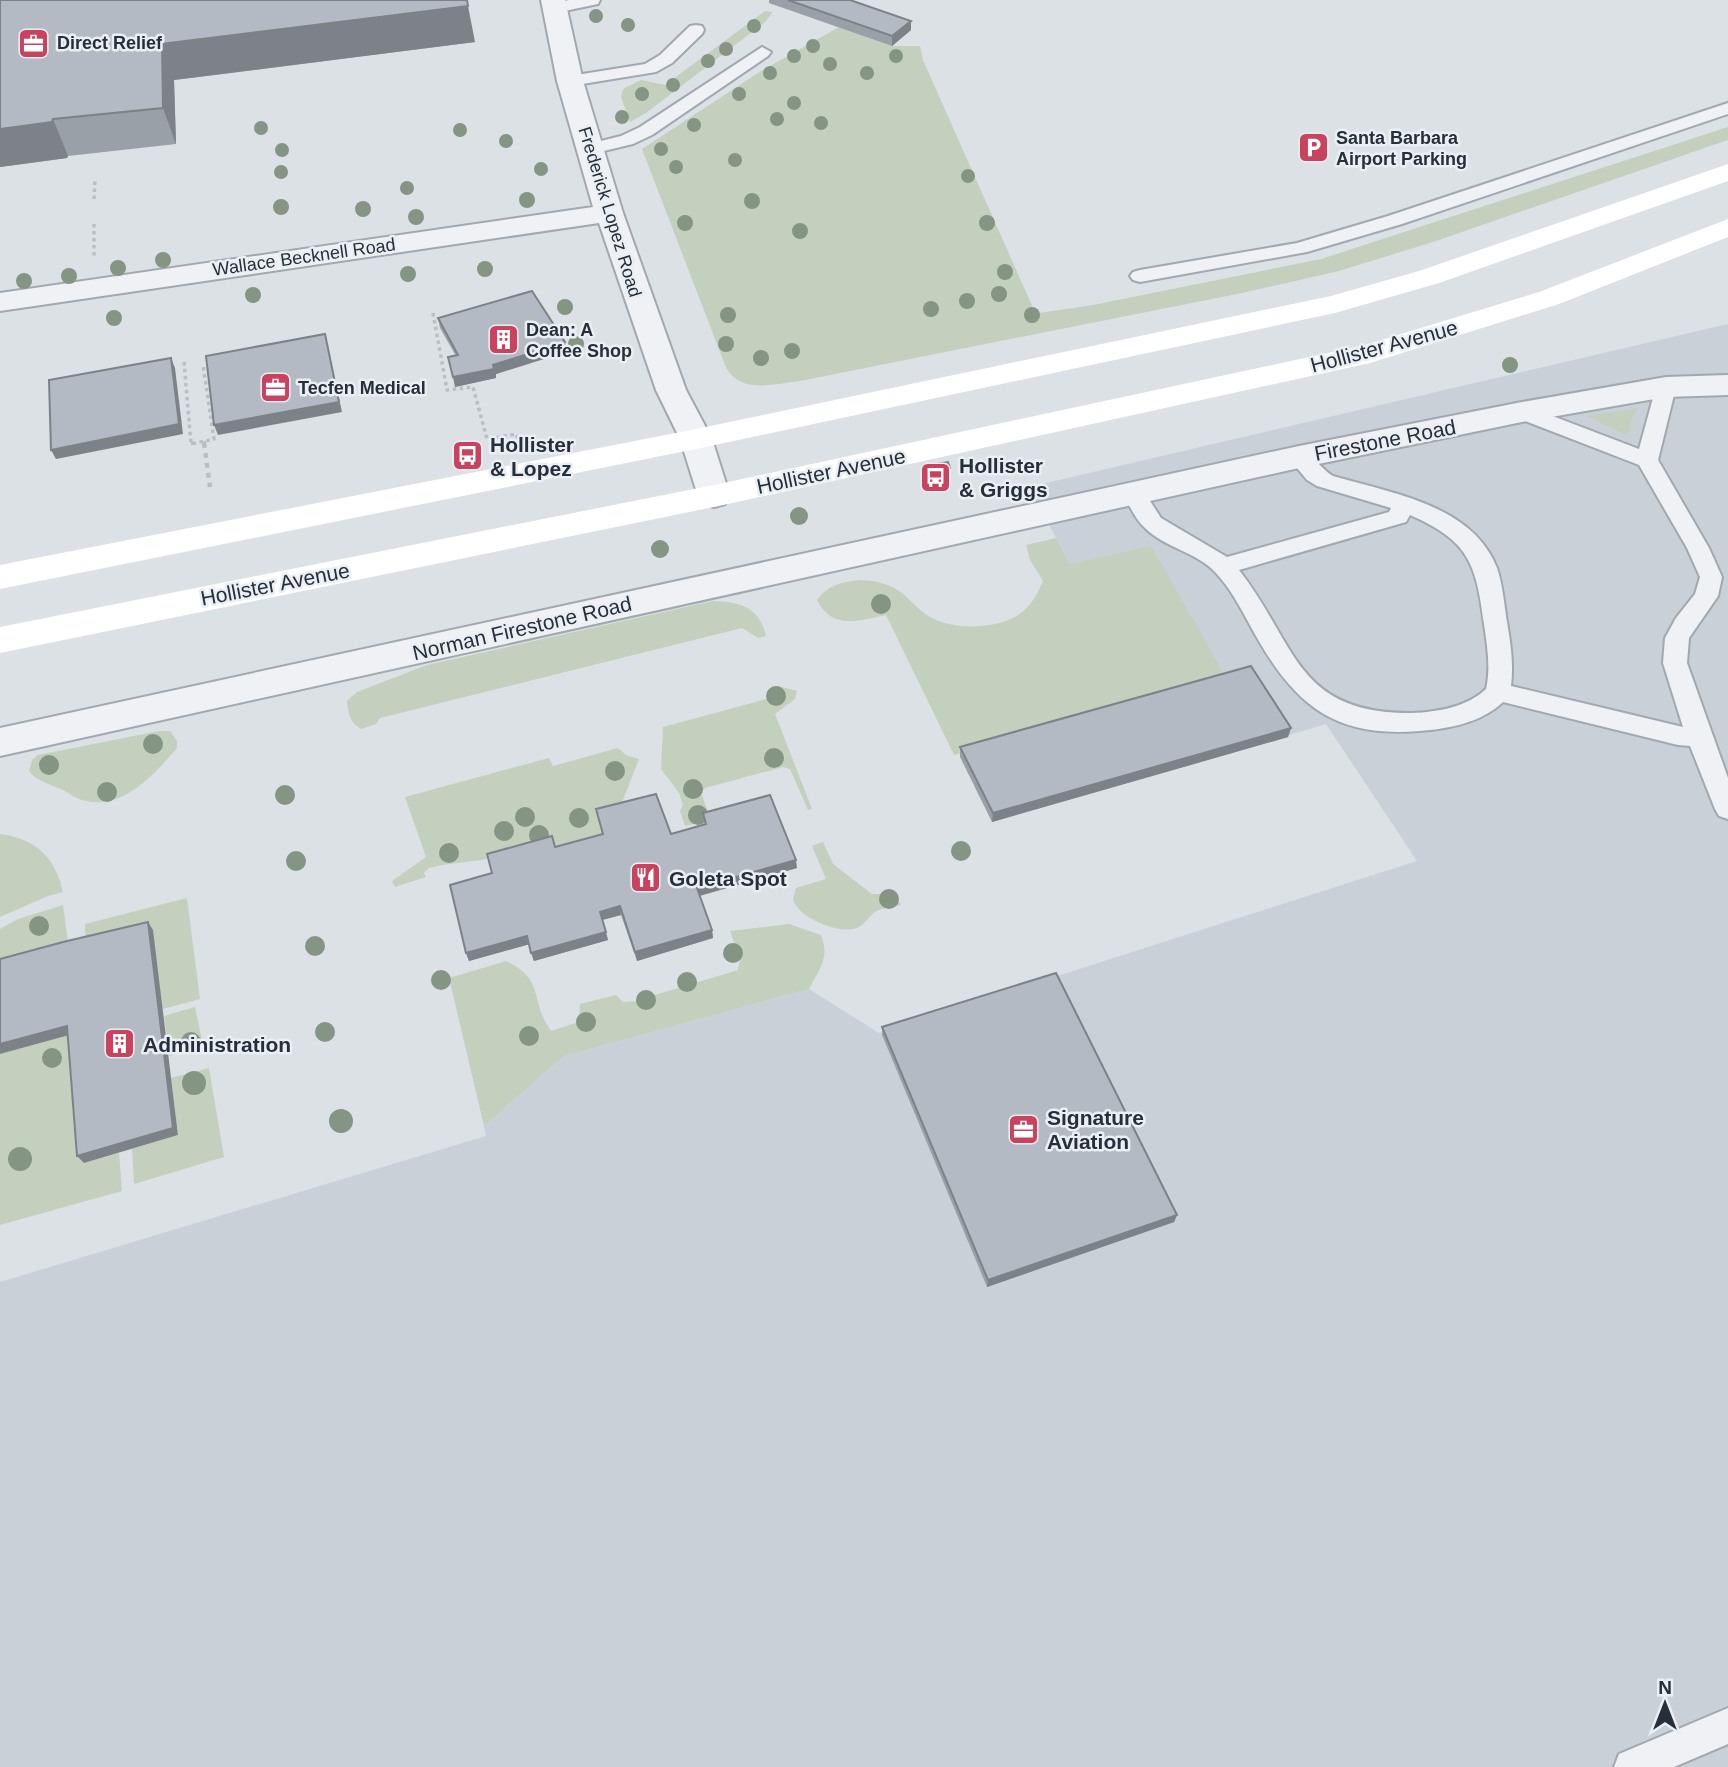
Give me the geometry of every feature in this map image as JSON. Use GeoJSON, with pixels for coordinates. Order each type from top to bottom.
{"type":"FeatureCollection","features":[{"type":"Feature","properties":{"kind":"main road"},"geometry":{"type":"LineString","coordinates":[[0,577],[696,439],[1335,304],[1480,260],[1728,172]]}},
{"type":"Feature","properties":{"kind":"main road","name":"Hollister Avenue"},"geometry":{"type":"LineString","coordinates":[[0,640],[714,496],[1370,353],[1549,298],[1728,227]]}},
{"type":"Feature","properties":{"kind":"street","name":"Frederick Lopez Road"},"geometry":{"type":"LineString","coordinates":[[554,4],[570,81],[608,213],[671,390],[696,439],[714,496]]}},
{"type":"Feature","properties":{"kind":"street","name":"Wallace Becknell Road"},"geometry":{"type":"LineString","coordinates":[[0,302],[608,213]]}},
{"type":"Feature","properties":{"kind":"street","name":"Firestone Road"},"geometry":{"type":"LineString","coordinates":[[1044,512],[1522,412],[1666,387],[1728,385]]}},
{"type":"Feature","properties":{"kind":"street","name":"Norman Firestone Road"},"geometry":{"type":"LineString","coordinates":[[0,742],[1044,512]]}},
{"type":"Feature","properties":{"kind":"lane"},"geometry":{"type":"LineString","coordinates":[[554,4],[592,0]]}},
{"type":"Feature","properties":{"kind":"lane"},"geometry":{"type":"LineString","coordinates":[[570,81],[650,68],[666,59],[696,30]]}},
{"type":"Feature","properties":{"kind":"lane"},"geometry":{"type":"LineString","coordinates":[[591,149],[627,140],[646,131],[762,52]]}},
{"type":"Feature","properties":{"kind":"lane"},"geometry":{"type":"LineString","coordinates":[[1140,276],[1300,248],[1395,220],[1728,108]]}},
{"type":"Feature","properties":{"kind":"lane"},"geometry":{"type":"LineString","coordinates":[[1647,460],[1666,387]]}},
{"type":"Feature","properties":{"kind":"lane"},"geometry":{"type":"LineString","coordinates":[[1522,412],[1647,460],[1698,548],[1719,578],[1684,624],[1677,638],[1675,663],[1699,737],[1728,808]]}},
{"type":"Feature","properties":{"kind":"lane"},"geometry":{"type":"LineString","coordinates":[[1133,492],[1155,526],[1224,566],[1299,683],[1318,700],[1343,712],[1408,723],[1435,721],[1471,710],[1498,692],[1502,671],[1486,570],[1476,551],[1460,534],[1430,516],[1404,505],[1325,481],[1315,475],[1299,457]]}},
{"type":"Feature","properties":{"kind":"lane"},"geometry":{"type":"LineString","coordinates":[[1224,566],[1398,517],[1404,505]]}},
{"type":"Feature","properties":{"kind":"lane"},"geometry":{"type":"LineString","coordinates":[[1498,692],[1678,736],[1699,737]]}},
{"type":"Feature","properties":{"kind":"lane"},"geometry":{"type":"LineString","coordinates":[[1632,1767],[1728,1726]]}},
{"type":"Feature","properties":{"kind":"path"},"geometry":{"type":"LineString","coordinates":[[94,199],[95,179]]}},
{"type":"Feature","properties":{"kind":"path"},"geometry":{"type":"LineString","coordinates":[[94,224],[94,267]]}},
{"type":"Feature","properties":{"kind":"path"},"geometry":{"type":"LineString","coordinates":[[433,313],[447,390],[473,387],[487,439],[516,434],[518,439]]}},
{"type":"Feature","properties":{"kind":"path"},"geometry":{"type":"LineString","coordinates":[[184,362],[191,444],[214,439],[203,365]]}},
{"type":"Feature","properties":{"kind":"path"},"geometry":{"type":"LineString","coordinates":[[204,441],[209,487]]}},
{"type":"Feature","properties":{"kind":"shaded area"},"geometry":{"type":"Polygon","coordinates":[[[1728,324],[1728,1767],[0,1767],[0,1282],[486,1136],[484,1126],[564,1056],[809,989],[879,1033],[1417,861],[1326,724],[1286,736],[1228,681],[1070,564],[1029,487],[1728,324]]]}},
{"type":"Feature","properties":{"kind":"green space"},"geometry":{"type":"Polygon","coordinates":[[[765,11],[773,12],[764,23],[646,113],[630,122],[621,97],[623,89],[641,80],[665,85],[765,11]]]}},
{"type":"Feature","properties":{"kind":"green space"},"geometry":{"type":"Polygon","coordinates":[[[839,27],[892,46],[920,46],[923,60],[1034,310],[1039,313],[1093,305],[1321,259],[1728,127],[1728,140],[1436,241],[1339,271],[1242,293],[800,381],[768,385],[748,384],[739,381],[725,365],[642,149],[761,71],[839,27]]]}},
{"type":"Feature","properties":{"kind":"green space"},"geometry":{"type":"Polygon","coordinates":[[[1638,408],[1626,435],[1586,416],[1638,408]]]}},
{"type":"Feature","properties":{"kind":"green space"},"geometry":{"type":"Polygon","coordinates":[[[1056,538],[1070,564],[1151,546],[1228,681],[954,755],[886,615],[856,621],[838,620],[823,610],[817,600],[832,587],[864,580],[896,589],[923,612],[943,623],[977,626],[999,623],[1018,615],[1026,608],[1043,581],[1030,560],[1026,545],[1056,538]]]}},
{"type":"Feature","properties":{"kind":"green space"},"geometry":{"type":"Polygon","coordinates":[[[713,601],[740,605],[754,612],[766,636],[758,638],[742,628],[380,718],[376,724],[361,729],[354,724],[349,714],[347,701],[357,692],[427,665],[713,601]]]}},
{"type":"Feature","properties":{"kind":"green space"},"geometry":{"type":"Polygon","coordinates":[[[778,686],[797,691],[795,699],[775,714],[812,809],[808,810],[790,769],[783,767],[705,788],[701,793],[711,820],[685,826],[680,811],[683,805],[679,793],[661,769],[663,727],[770,698],[778,686]]]}},
{"type":"Feature","properties":{"kind":"green space"},"geometry":{"type":"Polygon","coordinates":[[[170,731],[177,741],[177,748],[137,787],[113,800],[100,802],[77,798],[39,780],[29,771],[32,760],[38,755],[170,731]]]}},
{"type":"Feature","properties":{"kind":"green space"},"geometry":{"type":"Polygon","coordinates":[[[618,748],[626,755],[639,759],[618,813],[604,838],[556,850],[531,847],[481,860],[429,868],[424,873],[426,877],[395,887],[392,881],[426,857],[405,797],[549,758],[553,766],[618,748]]]}},
{"type":"Feature","properties":{"kind":"green space"},"geometry":{"type":"Polygon","coordinates":[[[0,834],[24,840],[42,852],[55,869],[63,892],[0,917],[0,834]]]}},
{"type":"Feature","properties":{"kind":"green space"},"geometry":{"type":"Polygon","coordinates":[[[823,842],[833,864],[872,894],[894,894],[901,905],[878,911],[860,926],[846,930],[818,922],[802,912],[793,899],[796,888],[826,879],[812,846],[823,842]]]}},
{"type":"Feature","properties":{"kind":"green space"},"geometry":{"type":"Polygon","coordinates":[[[187,898],[200,999],[163,1009],[86,948],[85,924],[187,898]]]}},
{"type":"Feature","properties":{"kind":"green space"},"geometry":{"type":"Polygon","coordinates":[[[63,905],[69,950],[0,969],[0,929],[18,919],[63,905]]]}},
{"type":"Feature","properties":{"kind":"green space"},"geometry":{"type":"Polygon","coordinates":[[[789,924],[821,935],[824,943],[824,957],[809,989],[564,1056],[484,1126],[449,978],[506,961],[519,968],[532,983],[540,1010],[551,1031],[579,1022],[580,1004],[616,995],[623,1002],[639,1001],[645,1005],[655,995],[738,970],[740,959],[730,931],[789,924]]]}},
{"type":"Feature","properties":{"kind":"green space"},"geometry":{"type":"Polygon","coordinates":[[[195,1007],[203,1045],[169,1056],[164,1016],[195,1007]]]}},
{"type":"Feature","properties":{"kind":"green space"},"geometry":{"type":"Polygon","coordinates":[[[73,1034],[84,1163],[119,1153],[122,1191],[0,1225],[0,1054],[73,1034]]]}},
{"type":"Feature","properties":{"kind":"green space"},"geometry":{"type":"Polygon","coordinates":[[[209,1068],[224,1157],[134,1184],[132,1149],[178,1135],[171,1078],[209,1068]]]}},
{"type":"Feature","properties":{"kind":"building"},"geometry":{"type":"Polygon","coordinates":[[[0,0],[467,0],[468,6],[162,44],[163,108],[53,119],[52,122],[0,129],[0,0]]]}},
{"type":"Feature","properties":{"kind":"building"},"geometry":{"type":"Polygon","coordinates":[[[788,0],[850,0],[911,21],[892,36],[788,0]]]}},
{"type":"Feature","properties":{"kind":"building","name":"Dean: A Coffee Shop"},"geometry":{"type":"Polygon","coordinates":[[[532,291],[565,342],[493,365],[494,369],[453,377],[448,357],[458,355],[438,318],[532,291]]]}},
{"type":"Feature","properties":{"kind":"building"},"geometry":{"type":"Polygon","coordinates":[[[325,334],[339,402],[214,425],[206,356],[325,334]]]}},
{"type":"Feature","properties":{"kind":"building"},"geometry":{"type":"Polygon","coordinates":[[[171,358],[179,424],[51,450],[49,380],[171,358]]]}},
{"type":"Feature","properties":{"kind":"building"},"geometry":{"type":"Polygon","coordinates":[[[948,462],[950,468],[926,473],[923,466],[948,462]]]}},
{"type":"Feature","properties":{"kind":"building"},"geometry":{"type":"Polygon","coordinates":[[[1251,666],[1291,728],[993,813],[960,747],[1251,666]]]}},
{"type":"Feature","properties":{"kind":"building"},"geometry":{"type":"Polygon","coordinates":[[[656,794],[671,834],[706,824],[703,813],[770,795],[796,860],[697,888],[712,930],[635,952],[620,906],[600,912],[606,932],[531,953],[527,936],[466,953],[450,885],[492,873],[487,854],[552,836],[555,847],[603,834],[596,809],[656,794]]]}},
{"type":"Feature","properties":{"kind":"building","name":"Administration"},"geometry":{"type":"Polygon","coordinates":[[[148,922],[173,1128],[77,1156],[67,1026],[0,1044],[0,959],[148,922]]]}},
{"type":"Feature","properties":{"kind":"building","name":"Signature Aviation"},"geometry":{"type":"Polygon","coordinates":[[[1056,973],[1177,1215],[988,1280],[882,1027],[1056,973]]]}},
{"type":"Feature","properties":{"kind":"place","name":"Direct Relief"},"geometry":{"type":"Point","coordinates":[34,43]}},
{"type":"Feature","properties":{"kind":"place","name":"Santa Barbara Airport Parking"},"geometry":{"type":"Point","coordinates":[1313,148]}},
{"type":"Feature","properties":{"kind":"place","name":"Dean: A Coffee Shop"},"geometry":{"type":"Point","coordinates":[503,340]}},
{"type":"Feature","properties":{"kind":"place","name":"Tecfen Medical"},"geometry":{"type":"Point","coordinates":[275,388]}},
{"type":"Feature","properties":{"kind":"place","name":"Hollister & Lopez"},"geometry":{"type":"Point","coordinates":[467,456]}},
{"type":"Feature","properties":{"kind":"place","name":"Hollister & Griggs"},"geometry":{"type":"Point","coordinates":[936,477]}},
{"type":"Feature","properties":{"kind":"place","name":"Goleta Spot"},"geometry":{"type":"Point","coordinates":[646,878]}},
{"type":"Feature","properties":{"kind":"place","name":"Administration"},"geometry":{"type":"Point","coordinates":[120,1044]}},
{"type":"Feature","properties":{"kind":"place","name":"Signature Aviation"},"geometry":{"type":"Point","coordinates":[1024,1129]}}]}
